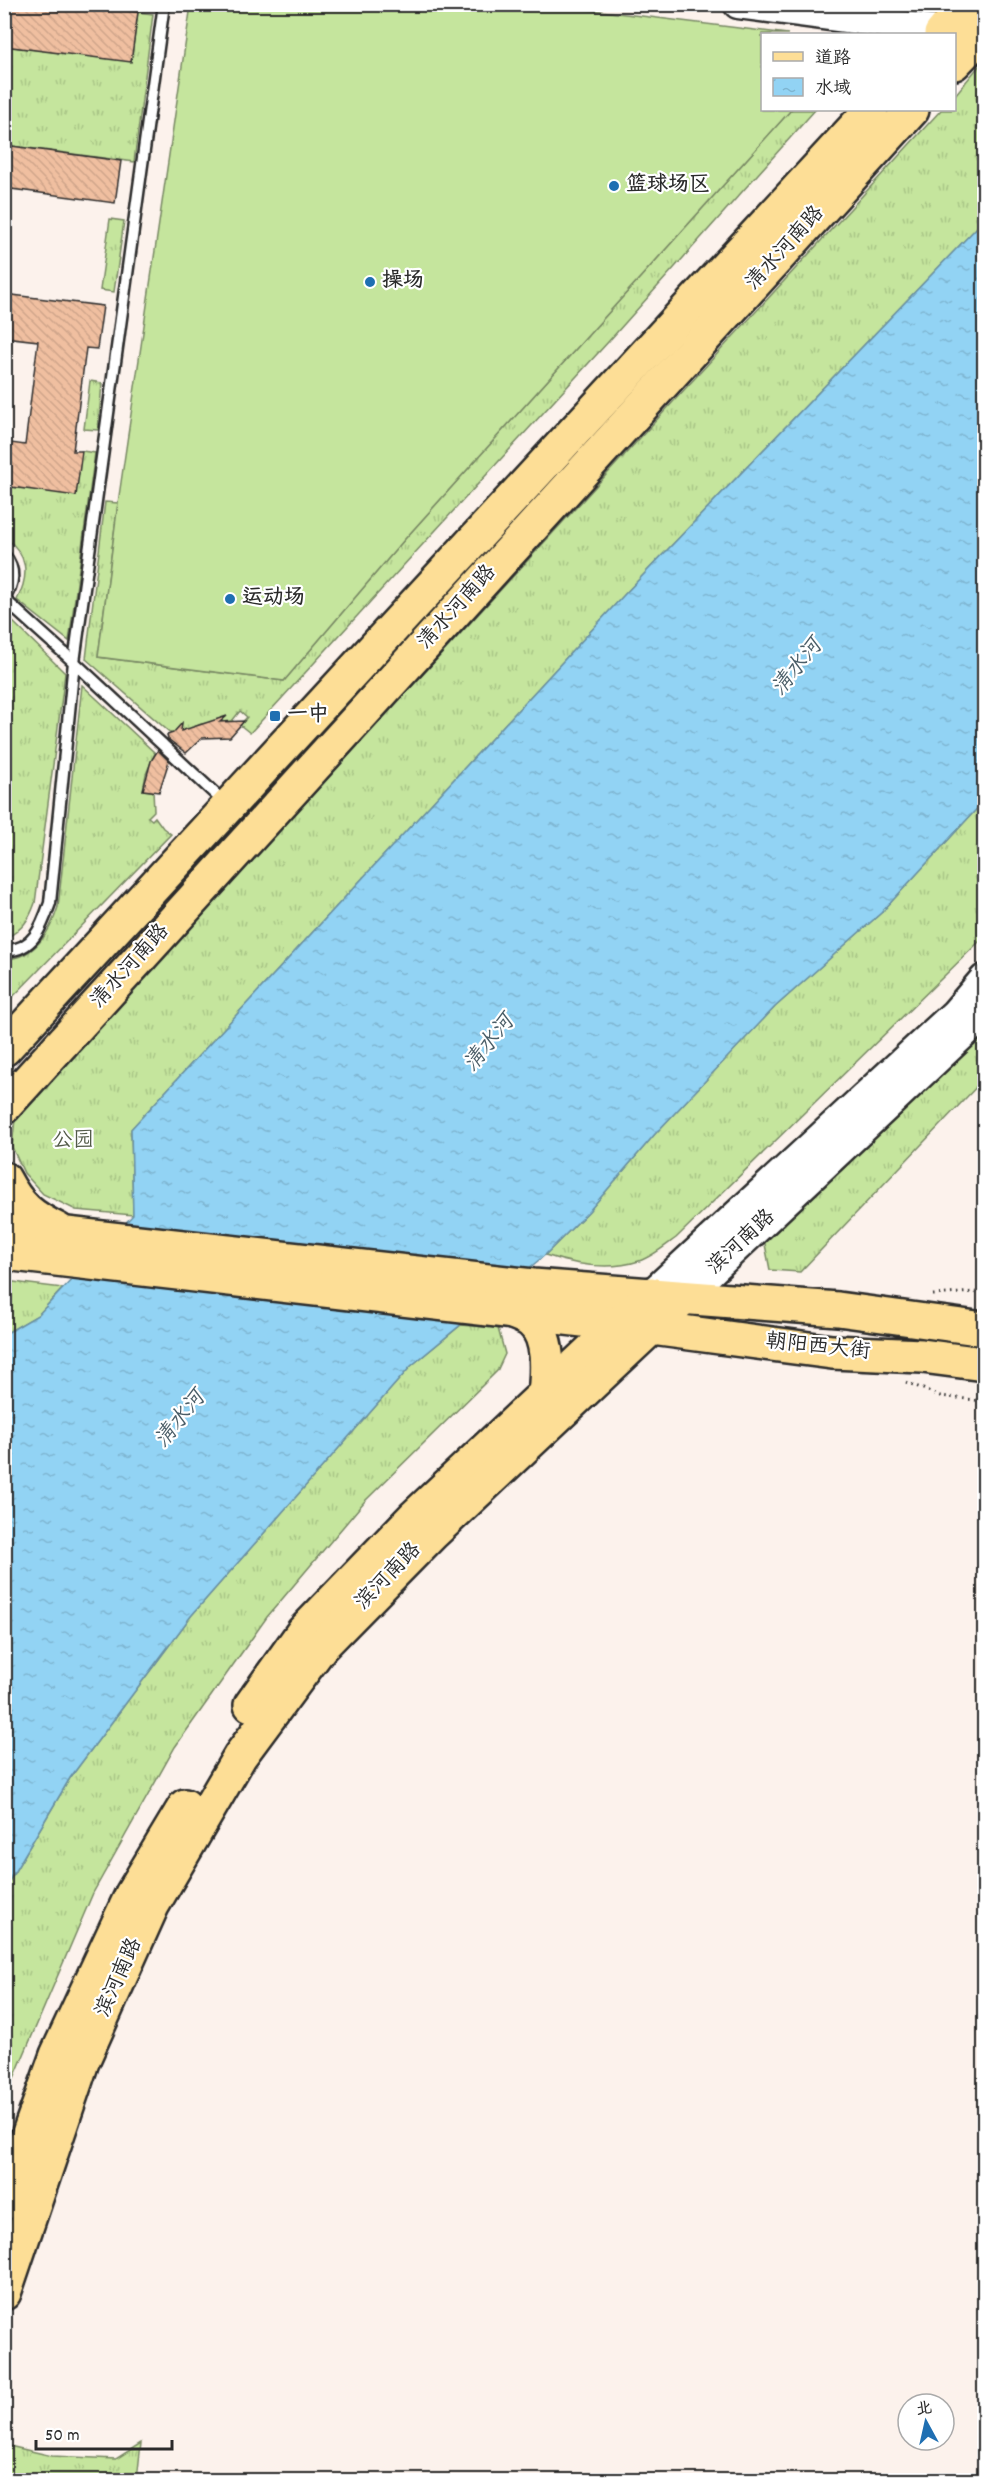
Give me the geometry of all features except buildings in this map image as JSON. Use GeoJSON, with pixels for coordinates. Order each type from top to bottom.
{"type":"FeatureCollection","features":[{"type":"Feature","properties":{"kind":"main road"},"geometry":{"type":"LineString","coordinates":[[738,4],[959,30]]}},
{"type":"Feature","properties":{"kind":"main road","name":"清水河南路"},"geometry":{"type":"LineString","coordinates":[[4,1049],[870,111]]}},
{"type":"Feature","properties":{"kind":"main road","name":"清水河南路"},"geometry":{"type":"LineString","coordinates":[[8,1108],[911,111]]}},
{"type":"Feature","properties":{"kind":"main road","name":"滨河南路"},"geometry":{"type":"LineString","coordinates":[[4,2203],[57,2055],[132,1894],[221,1747],[303,1632],[415,1516],[955,1013],[984,979]]}},
{"type":"Feature","properties":{"kind":"main road","name":"滨河南路"},"geometry":{"type":"LineString","coordinates":[[4,2293],[82,2062],[152,1906],[240,1756],[321,1647],[432,1534],[971,1027],[984,1011]]}},
{"type":"Feature","properties":{"kind":"main road"},"geometry":{"type":"LineString","coordinates":[[4,1179],[13,1195],[32,1216],[66,1242]]}},
{"type":"Feature","properties":{"kind":"main road"},"geometry":{"type":"LineString","coordinates":[[4,1227],[66,1242]]}},
{"type":"Feature","properties":{"kind":"main road"},"geometry":{"type":"LineString","coordinates":[[4,1253],[66,1242]]}},
{"type":"Feature","properties":{"kind":"main road","name":"朝阳西大街"},"geometry":{"type":"LineString","coordinates":[[66,1242],[533,1286],[838,1309],[984,1329]]}},
{"type":"Feature","properties":{"kind":"main road","name":"朝阳西大街"},"geometry":{"type":"LineString","coordinates":[[66,1242],[510,1311],[832,1352],[922,1356],[984,1364]]}},
{"type":"Feature","properties":{"kind":"main road"},"geometry":{"type":"LineString","coordinates":[[510,1311],[530,1320],[538,1329],[545,1354],[547,1375],[545,1395]]}},
{"type":"Feature","properties":{"kind":"lane"},"geometry":{"type":"LineString","coordinates":[[4,950],[13,950],[32,942],[43,923],[50,903],[74,662],[164,4]]}},
{"type":"Feature","properties":{"kind":"lane"},"geometry":{"type":"LineString","coordinates":[[4,555],[14,574],[11,589],[4,598],[229,807]]}},
{"type":"Feature","properties":{"kind":"green space"},"geometry":{"type":"Polygon","coordinates":[[[544,4],[780,33],[761,33],[761,111],[790,111],[404,540],[284,681],[98,657],[118,503],[191,5],[544,4]]]}},
{"type":"Feature","properties":{"kind":"green space"},"geometry":{"type":"Polygon","coordinates":[[[138,12],[153,14],[134,162],[5,145],[5,46],[131,61],[138,12]]]}},
{"type":"Feature","properties":{"kind":"green space","name":"公园"},"geometry":{"type":"Polygon","coordinates":[[[984,60],[984,220],[625,594],[131,1129],[133,1215],[76,1210],[43,1194],[24,1173],[12,1147],[15,1119],[940,111],[956,111],[956,94],[984,60]]]}},
{"type":"Feature","properties":{"kind":"green space"},"geometry":{"type":"Polygon","coordinates":[[[790,111],[814,111],[609,341],[250,733],[240,725],[247,717],[240,711],[232,721],[201,724],[174,736],[86,659],[105,502],[118,503],[98,657],[284,681],[404,540],[790,111]]]}},
{"type":"Feature","properties":{"kind":"green space"},"geometry":{"type":"Polygon","coordinates":[[[110,219],[124,221],[114,292],[100,290],[110,219]]]}},
{"type":"Feature","properties":{"kind":"green space"},"geometry":{"type":"Polygon","coordinates":[[[90,381],[102,383],[98,430],[84,429],[90,381]]]}},
{"type":"Feature","properties":{"kind":"green space"},"geometry":{"type":"Polygon","coordinates":[[[82,451],[95,453],[69,641],[17,600],[25,573],[22,558],[13,544],[5,537],[4,486],[82,451]]]}},
{"type":"Feature","properties":{"kind":"green space"},"geometry":{"type":"Polygon","coordinates":[[[5,614],[65,673],[35,903],[25,924],[6,938],[4,937],[5,614]]]}},
{"type":"Feature","properties":{"kind":"green space"},"geometry":{"type":"Polygon","coordinates":[[[82,685],[155,753],[146,774],[143,790],[153,791],[154,811],[148,817],[152,820],[155,817],[171,834],[5,1005],[5,959],[15,958],[32,949],[45,935],[58,907],[82,685]]]}},
{"type":"Feature","properties":{"kind":"green space"},"geometry":{"type":"Polygon","coordinates":[[[984,801],[984,937],[676,1238],[663,1248],[644,1259],[616,1266],[592,1266],[545,1255],[589,1211],[655,1134],[775,1007],[881,913],[984,801]]]}},
{"type":"Feature","properties":{"kind":"green space"},"geometry":{"type":"Polygon","coordinates":[[[984,1027],[984,1079],[800,1272],[770,1270],[763,1234],[984,1027]]]}},
{"type":"Feature","properties":{"kind":"green space"},"geometry":{"type":"Polygon","coordinates":[[[5,1281],[63,1288],[38,1315],[5,1334],[5,1281]]]}},
{"type":"Feature","properties":{"kind":"green space"},"geometry":{"type":"Polygon","coordinates":[[[461,1325],[498,1328],[505,1354],[497,1371],[364,1502],[267,1617],[175,1747],[93,1893],[5,2099],[5,1888],[70,1778],[191,1616],[411,1366],[461,1325]]]}},
{"type":"Feature","properties":{"kind":"green space"},"geometry":{"type":"Polygon","coordinates":[[[141,2443],[137,2480],[5,2480],[5,2445],[52,2456],[116,2459],[141,2443]]]}},
{"type":"Feature","properties":{"kind":"water","name":"清水河"},"geometry":{"type":"Polygon","coordinates":[[[984,220],[984,801],[881,913],[775,1007],[655,1134],[589,1211],[545,1255],[411,1366],[191,1616],[70,1778],[5,1888],[5,1334],[38,1315],[133,1215],[131,1129],[625,594],[984,220]]]}},
{"type":"Feature","properties":{"kind":"place","name":"篮球场区"},"geometry":{"type":"Point","coordinates":[614,186]}},
{"type":"Feature","properties":{"kind":"place","name":"操场"},"geometry":{"type":"Point","coordinates":[370,282]}},
{"type":"Feature","properties":{"kind":"place","name":"运动场"},"geometry":{"type":"Point","coordinates":[230,599]}},
{"type":"Feature","properties":{"kind":"place","name":"一中"},"geometry":{"type":"Point","coordinates":[275,716]}}]}
